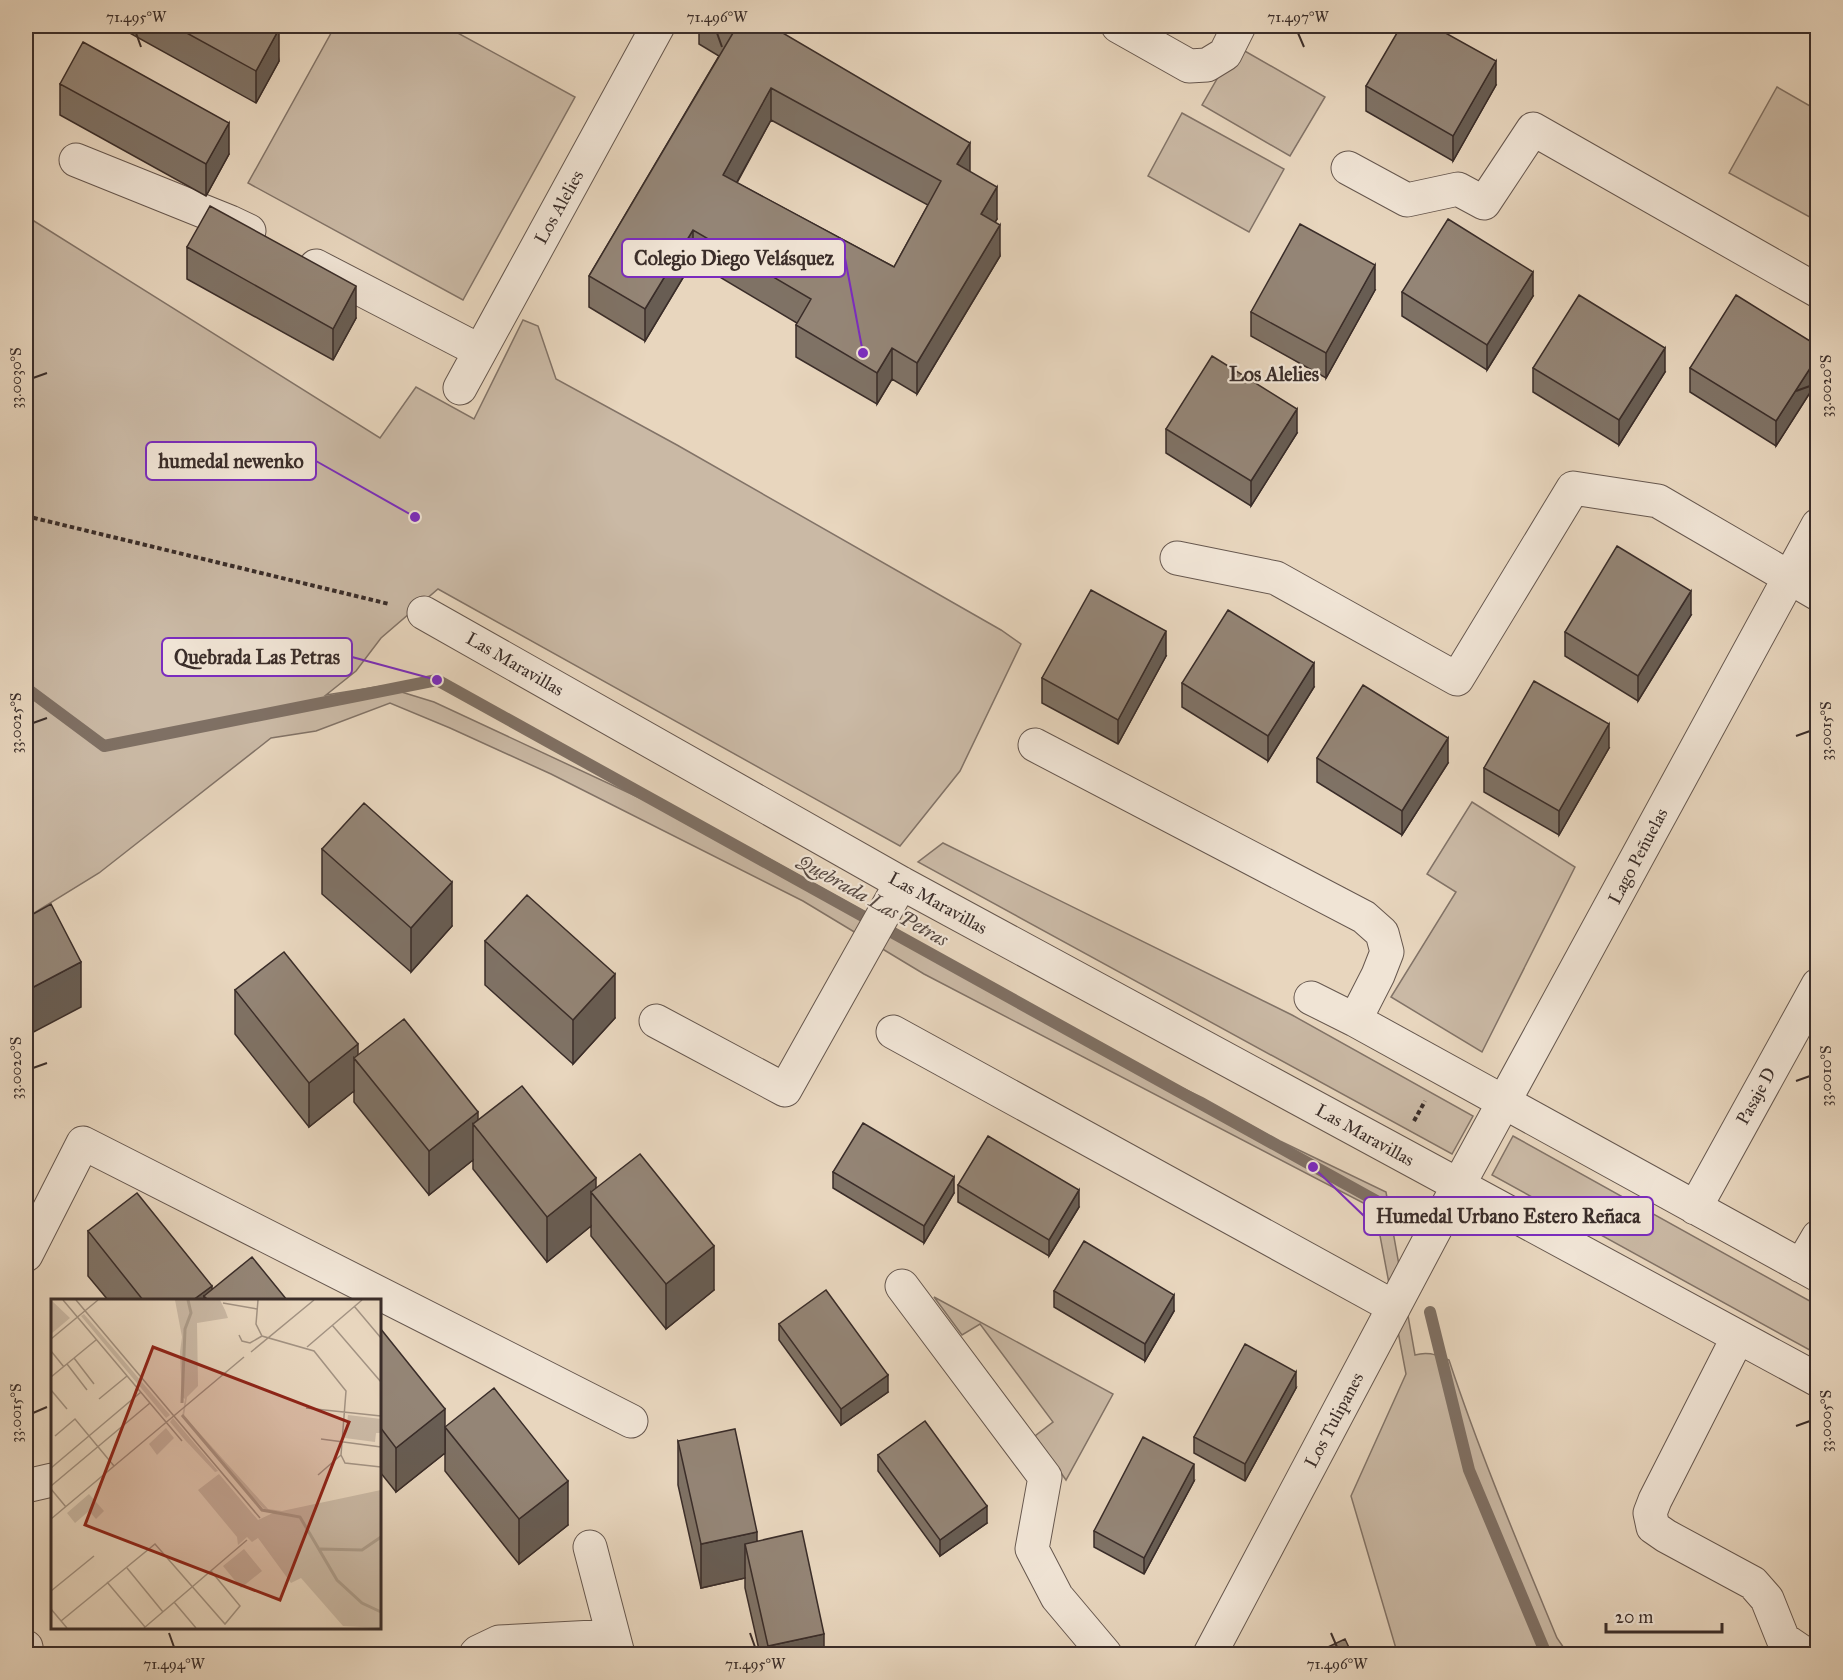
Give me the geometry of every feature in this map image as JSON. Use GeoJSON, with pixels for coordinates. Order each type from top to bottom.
{"type":"FeatureCollection","features":[{"type":"Feature","properties":{"kind":"street","name":"Los Alelies"},"geometry":{"type":"LineString","coordinates":[[460,388],[658,26]]}},
{"type":"Feature","properties":{"kind":"street"},"geometry":{"type":"LineString","coordinates":[[1118,26],[1189,66],[1207,65],[1225,54],[1239,26]]}},
{"type":"Feature","properties":{"kind":"street"},"geometry":{"type":"LineString","coordinates":[[1348,168],[1407,200],[1458,189],[1484,203],[1533,129],[1818,291]]}},
{"type":"Feature","properties":{"kind":"street"},"geometry":{"type":"LineString","coordinates":[[76,159],[230,222],[480,351]]}},
{"type":"Feature","properties":{"kind":"street"},"geometry":{"type":"LineString","coordinates":[[1177,558],[1276,578],[1457,679],[1574,488],[1658,501],[1818,594]]}},
{"type":"Feature","properties":{"kind":"street","name":"Lago Peñuelas"},"geometry":{"type":"LineString","coordinates":[[1458,1186],[1818,525]]}},
{"type":"Feature","properties":{"kind":"street","name":"Las Maravillas"},"geometry":{"type":"LineString","coordinates":[[424,613],[901,883],[1818,1380]]}},
{"type":"Feature","properties":{"kind":"street"},"geometry":{"type":"LineString","coordinates":[[1035,745],[1364,917],[1382,933],[1387,952],[1355,1020]]}},
{"type":"Feature","properties":{"kind":"street"},"geometry":{"type":"LineString","coordinates":[[656,1021],[785,1090],[901,883]]}},
{"type":"Feature","properties":{"kind":"street","name":"Pasaje D"},"geometry":{"type":"LineString","coordinates":[[1695,1208],[1818,985]]}},
{"type":"Feature","properties":{"kind":"street"},"geometry":{"type":"LineString","coordinates":[[1311,998],[1809,1270],[1818,1237]]}},
{"type":"Feature","properties":{"kind":"street"},"geometry":{"type":"LineString","coordinates":[[893,1032],[1394,1307]]}},
{"type":"Feature","properties":{"kind":"street"},"geometry":{"type":"LineString","coordinates":[[26,1255],[83,1143],[631,1421]]}},
{"type":"Feature","properties":{"kind":"street","name":"Los Tulipanes"},"geometry":{"type":"LineString","coordinates":[[1210,1654],[1458,1186]]}},
{"type":"Feature","properties":{"kind":"street"},"geometry":{"type":"LineString","coordinates":[[902,1286],[1045,1477],[1032,1549],[1057,1597],[1104,1654]]}},
{"type":"Feature","properties":{"kind":"street"},"geometry":{"type":"LineString","coordinates":[[1738,1337],[1650,1513],[1653,1527],[1666,1536],[1753,1583],[1767,1599],[1783,1639],[1805,1654]]}},
{"type":"Feature","properties":{"kind":"street"},"geometry":{"type":"LineString","coordinates":[[26,1486],[51,1480]]}},
{"type":"Feature","properties":{"kind":"street"},"geometry":{"type":"LineString","coordinates":[[476,1654],[500,1642],[615,1645],[590,1547]]}},
{"type":"Feature","properties":{"kind":"street"},"geometry":{"type":"LineString","coordinates":[[26,1647],[27,1654]]}},
{"type":"Feature","properties":{"kind":"path"},"geometry":{"type":"LineString","coordinates":[[26,516],[424,613]]}},
{"type":"Feature","properties":{"kind":"path"},"geometry":{"type":"LineString","coordinates":[[1397,1153],[1442,1068]]}},
{"type":"Feature","properties":{"kind":"shaded area"},"geometry":{"type":"Polygon","coordinates":[[[335,26],[445,26],[575,97],[463,300],[248,183],[335,26]]]}},
{"type":"Feature","properties":{"kind":"shaded area"},"geometry":{"type":"Polygon","coordinates":[[[1236,46],[1325,97],[1290,156],[1202,105],[1236,46]]]}},
{"type":"Feature","properties":{"kind":"shaded area"},"geometry":{"type":"Polygon","coordinates":[[[1777,87],[1817,110],[1817,221],[1729,173],[1777,87]]]}},
{"type":"Feature","properties":{"kind":"shaded area"},"geometry":{"type":"Polygon","coordinates":[[[1182,113],[1284,169],[1249,232],[1148,176],[1182,113]]]}},
{"type":"Feature","properties":{"kind":"shaded area"},"geometry":{"type":"Polygon","coordinates":[[[26,216],[380,438],[416,387],[474,419],[523,320],[538,326],[556,379],[677,445],[1001,630],[1021,644],[960,771],[900,846],[438,589],[381,638],[356,671],[326,695],[382,686],[434,702],[762,855],[892,927],[1082,1040],[1203,1098],[1280,1141],[1386,1192],[1415,1355],[1436,1355],[1449,1360],[1514,1534],[1557,1638],[1568,1654],[1398,1654],[1397,1652],[1351,1496],[1406,1374],[1375,1209],[924,974],[803,901],[551,774],[390,703],[316,731],[271,738],[99,873],[26,918],[26,216]]]}},
{"type":"Feature","properties":{"kind":"shaded area"},"geometry":{"type":"Polygon","coordinates":[[[1472,802],[1575,867],[1482,1052],[1391,997],[1456,892],[1427,874],[1472,802]]]}},
{"type":"Feature","properties":{"kind":"shaded area"},"geometry":{"type":"Polygon","coordinates":[[[943,843],[1292,1015],[1473,1116],[1452,1154],[918,862],[943,843]]]}},
{"type":"Feature","properties":{"kind":"shaded area"},"geometry":{"type":"Polygon","coordinates":[[[1513,1136],[1817,1305],[1817,1354],[1492,1175],[1513,1136]]]}},
{"type":"Feature","properties":{"kind":"shaded area"},"geometry":{"type":"Polygon","coordinates":[[[934,1297],[1113,1394],[1066,1480],[1035,1436],[1053,1422],[980,1324],[962,1335],[934,1297]]]}},
{"type":"Feature","properties":{"kind":"building"},"geometry":{"type":"Polygon","coordinates":[[[174,26],[273,26],[279,29],[256,71],[174,26]]]}},
{"type":"Feature","properties":{"kind":"building"},"geometry":{"type":"Polygon","coordinates":[[[721,26],[771,26],[970,143],[957,164],[997,187],[981,214],[1000,225],[917,363],[892,348],[877,373],[796,325],[811,299],[693,230],[645,309],[589,276],[733,33],[721,26]],[[771,88],[723,175],[894,267],[941,181],[771,88]]]}},
{"type":"Feature","properties":{"kind":"building"},"geometry":{"type":"Polygon","coordinates":[[[1401,26],[1433,26],[1496,61],[1453,136],[1366,86],[1401,26]]]}},
{"type":"Feature","properties":{"kind":"building"},"geometry":{"type":"Polygon","coordinates":[[[83,42],[229,123],[206,164],[60,84],[83,42]]]}},
{"type":"Feature","properties":{"kind":"building"},"geometry":{"type":"Polygon","coordinates":[[[210,206],[356,286],[333,329],[187,247],[210,206]]]}},
{"type":"Feature","properties":{"kind":"building"},"geometry":{"type":"Polygon","coordinates":[[[1448,219],[1533,272],[1487,345],[1402,292],[1448,219]]]}},
{"type":"Feature","properties":{"kind":"building"},"geometry":{"type":"Polygon","coordinates":[[[1300,224],[1375,265],[1326,353],[1251,312],[1300,224]]]}},
{"type":"Feature","properties":{"kind":"building"},"geometry":{"type":"Polygon","coordinates":[[[1579,295],[1665,348],[1619,420],[1533,368],[1579,295]]]}},
{"type":"Feature","properties":{"kind":"building"},"geometry":{"type":"Polygon","coordinates":[[[1736,295],[1818,346],[1818,356],[1776,421],[1690,368],[1736,295]]]}},
{"type":"Feature","properties":{"kind":"building"},"geometry":{"type":"Polygon","coordinates":[[[1212,356],[1297,409],[1251,481],[1166,429],[1212,356]]]}},
{"type":"Feature","properties":{"kind":"building"},"geometry":{"type":"Polygon","coordinates":[[[1617,546],[1691,591],[1638,676],[1565,632],[1617,546]]]}},
{"type":"Feature","properties":{"kind":"building"},"geometry":{"type":"Polygon","coordinates":[[[1091,590],[1166,631],[1118,720],[1042,678],[1091,590]]]}},
{"type":"Feature","properties":{"kind":"building"},"geometry":{"type":"Polygon","coordinates":[[[1228,610],[1314,663],[1268,736],[1182,683],[1228,610]]]}},
{"type":"Feature","properties":{"kind":"building"},"geometry":{"type":"Polygon","coordinates":[[[1534,681],[1609,724],[1559,811],[1484,768],[1534,681]]]}},
{"type":"Feature","properties":{"kind":"building"},"geometry":{"type":"Polygon","coordinates":[[[1363,685],[1448,738],[1402,811],[1317,758],[1363,685]]]}},
{"type":"Feature","properties":{"kind":"building"},"geometry":{"type":"Polygon","coordinates":[[[364,803],[452,882],[411,928],[322,849],[364,803]]]}},
{"type":"Feature","properties":{"kind":"building"},"geometry":{"type":"Polygon","coordinates":[[[527,895],[615,974],[573,1020],[485,941],[527,895]]]}},
{"type":"Feature","properties":{"kind":"building"},"geometry":{"type":"Polygon","coordinates":[[[51,904],[81,962],[26,991],[26,918],[51,904]]]}},
{"type":"Feature","properties":{"kind":"building"},"geometry":{"type":"Polygon","coordinates":[[[284,952],[358,1044],[309,1083],[235,990],[284,952]]]}},
{"type":"Feature","properties":{"kind":"building"},"geometry":{"type":"Polygon","coordinates":[[[404,1019],[478,1112],[429,1151],[354,1058],[404,1019]]]}},
{"type":"Feature","properties":{"kind":"building"},"geometry":{"type":"Polygon","coordinates":[[[522,1086],[596,1178],[547,1217],[473,1124],[522,1086]]]}},
{"type":"Feature","properties":{"kind":"building"},"geometry":{"type":"Polygon","coordinates":[[[863,1123],[954,1177],[924,1226],[833,1172],[863,1123]]]}},
{"type":"Feature","properties":{"kind":"building"},"geometry":{"type":"Polygon","coordinates":[[[988,1136],[1079,1190],[1049,1240],[958,1185],[988,1136]]]}},
{"type":"Feature","properties":{"kind":"building"},"geometry":{"type":"Polygon","coordinates":[[[640,1154],[714,1246],[666,1284],[591,1192],[640,1154]]]}},
{"type":"Feature","properties":{"kind":"building"},"geometry":{"type":"Polygon","coordinates":[[[137,1193],[212,1286],[194,1299],[142,1299],[88,1231],[137,1193]]]}},
{"type":"Feature","properties":{"kind":"building"},"geometry":{"type":"Polygon","coordinates":[[[1084,1241],[1174,1295],[1145,1344],[1054,1291],[1084,1241]]]}},
{"type":"Feature","properties":{"kind":"building"},"geometry":{"type":"Polygon","coordinates":[[[252,1257],[286,1299],[207,1299],[204,1296],[252,1257]]]}},
{"type":"Feature","properties":{"kind":"building"},"geometry":{"type":"Polygon","coordinates":[[[826,1290],[888,1375],[841,1409],[779,1324],[826,1290]]]}},
{"type":"Feature","properties":{"kind":"building"},"geometry":{"type":"Polygon","coordinates":[[[381,1329],[445,1409],[396,1448],[381,1428],[381,1329]]]}},
{"type":"Feature","properties":{"kind":"building"},"geometry":{"type":"Polygon","coordinates":[[[1245,1344],[1296,1372],[1245,1464],[1194,1437],[1245,1344]]]}},
{"type":"Feature","properties":{"kind":"building"},"geometry":{"type":"Polygon","coordinates":[[[494,1388],[568,1481],[519,1519],[445,1427],[494,1388]]]}},
{"type":"Feature","properties":{"kind":"building"},"geometry":{"type":"Polygon","coordinates":[[[925,1421],[987,1506],[940,1540],[878,1455],[925,1421]]]}},
{"type":"Feature","properties":{"kind":"building"},"geometry":{"type":"Polygon","coordinates":[[[735,1429],[757,1532],[701,1544],[678,1441],[735,1429]]]}},
{"type":"Feature","properties":{"kind":"building"},"geometry":{"type":"Polygon","coordinates":[[[1143,1437],[1194,1464],[1144,1558],[1094,1531],[1143,1437]]]}},
{"type":"Feature","properties":{"kind":"building"},"geometry":{"type":"Polygon","coordinates":[[[802,1531],[824,1634],[768,1646],[745,1544],[802,1531]]]}},
{"type":"Feature","properties":{"kind":"building"},"geometry":{"type":"Polygon","coordinates":[[[1345,1639],[1352,1654],[1313,1654],[1345,1639]]]}},
{"type":"Feature","properties":{"kind":"building"},"geometry":{"type":"Polygon","coordinates":[[[575,1651],[576,1654],[557,1654],[575,1651]]]}},
{"type":"Feature","properties":{"kind":"waterway","name":"Quebrada Las Petras"},"geometry":{"type":"LineString","coordinates":[[26,688],[104,746],[437,680],[1389,1208]]}},
{"type":"Feature","properties":{"kind":"waterway"},"geometry":{"type":"LineString","coordinates":[[1430,1312],[1469,1470],[1546,1654]]}},
{"type":"Feature","properties":{"kind":"place","name":"Colegio Diego Velásquez"},"geometry":{"type":"Point","coordinates":[863,353]}},
{"type":"Feature","properties":{"kind":"place","name":"humedal newenko"},"geometry":{"type":"Point","coordinates":[415,517]}},
{"type":"Feature","properties":{"kind":"place","name":"Quebrada Las Petras"},"geometry":{"type":"Point","coordinates":[437,680]}},
{"type":"Feature","properties":{"kind":"place","name":"Humedal Urbano Estero Reñaca"},"geometry":{"type":"Point","coordinates":[1313,1167]}},
{"type":"Feature","properties":{"kind":"district","name":"Los Alelies"},"geometry":{"type":"Point","coordinates":[1274,374]}}]}
